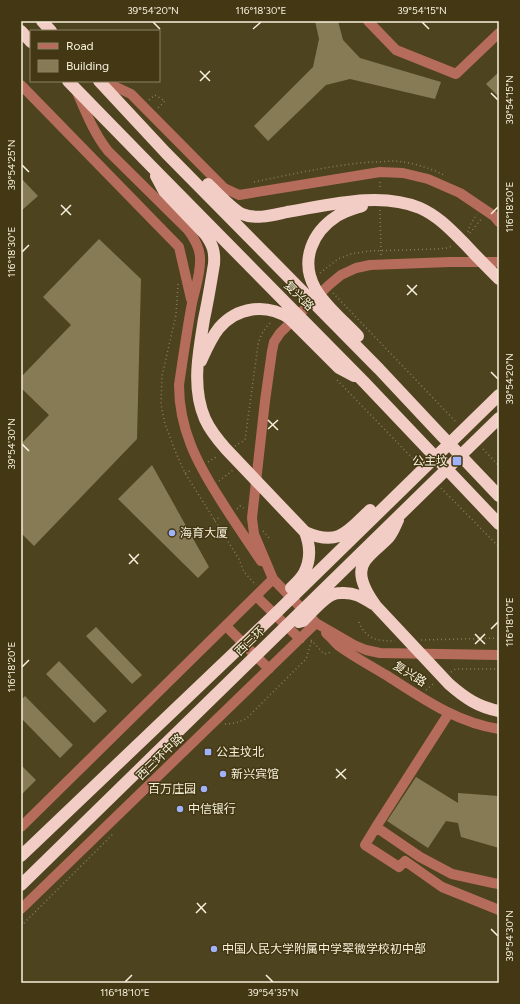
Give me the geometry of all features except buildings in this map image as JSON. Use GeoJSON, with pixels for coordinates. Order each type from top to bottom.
{"type":"FeatureCollection","features":[{"type":"Feature","properties":{"kind":"highway"},"geometry":{"type":"LineString","coordinates":[[42,21],[50,30]]}},
{"type":"Feature","properties":{"kind":"highway"},"geometry":{"type":"LineString","coordinates":[[21,31],[30,41]]}},
{"type":"Feature","properties":{"kind":"highway","name":"复兴路"},"geometry":{"type":"LineString","coordinates":[[99,82],[166,153],[379,369],[499,496]]}},
{"type":"Feature","properties":{"kind":"highway","name":"复兴路"},"geometry":{"type":"LineString","coordinates":[[72,85],[364,382],[499,524]]}},
{"type":"Feature","properties":{"kind":"highway"},"geometry":{"type":"LineString","coordinates":[[166,153],[191,168],[237,211],[248,216],[270,215],[354,201],[379,200],[400,202],[419,208],[445,224],[499,279]]}},
{"type":"Feature","properties":{"kind":"highway"},"geometry":{"type":"LineString","coordinates":[[151,166],[164,191],[206,234],[213,250],[214,264],[198,353],[198,386],[202,409],[214,434],[226,449],[305,532],[316,537],[326,538],[339,536],[345,533],[375,505],[389,503]]}},
{"type":"Feature","properties":{"kind":"highway"},"geometry":{"type":"LineString","coordinates":[[379,200],[348,210],[327,223],[320,230],[315,239],[309,255],[308,267],[311,279],[316,289],[328,304],[366,344],[379,369]]}},
{"type":"Feature","properties":{"kind":"highway"},"geometry":{"type":"LineString","coordinates":[[198,368],[212,338],[218,329],[225,322],[243,311],[257,308],[281,313],[289,318],[339,368],[364,382]]}},
{"type":"Feature","properties":{"kind":"highway","name":"西三环"},"geometry":{"type":"LineString","coordinates":[[21,856],[276,613],[498,394]]}},
{"type":"Feature","properties":{"kind":"highway","name":"西三环"},"geometry":{"type":"LineString","coordinates":[[21,885],[499,418]]}},
{"type":"Feature","properties":{"kind":"highway"},"geometry":{"type":"LineString","coordinates":[[402,512],[390,536],[364,561],[362,578],[368,594],[376,606],[461,694],[481,706],[499,711]]}},
{"type":"Feature","properties":{"kind":"highway"},"geometry":{"type":"LineString","coordinates":[[276,613],[279,600],[304,573],[309,555],[309,543],[305,532]]}},
{"type":"Feature","properties":{"kind":"highway"},"geometry":{"type":"LineString","coordinates":[[288,624],[304,621],[327,598],[334,594],[348,592],[356,594],[376,606]]}},
{"type":"Feature","properties":{"kind":"street"},"geometry":{"type":"LineString","coordinates":[[368,21],[396,50],[456,74],[499,33]]}},
{"type":"Feature","properties":{"kind":"street"},"geometry":{"type":"LineString","coordinates":[[105,82],[131,94],[224,188],[239,195],[380,172],[403,172],[428,179],[460,193],[494,216],[499,222]]}},
{"type":"Feature","properties":{"kind":"street","name":"复兴路"},"geometry":{"type":"LineString","coordinates":[[21,85],[179,247],[192,302]]}},
{"type":"Feature","properties":{"kind":"street","name":"复兴路"},"geometry":{"type":"LineString","coordinates":[[72,85],[99,140],[108,151],[188,230],[198,248],[200,268],[192,302],[179,385],[179,398],[189,441],[200,466],[229,514],[273,579],[338,645],[449,713],[477,724],[499,729]]}},
{"type":"Feature","properties":{"kind":"street"},"geometry":{"type":"LineString","coordinates":[[21,827],[273,579],[254,534],[252,518],[264,401],[270,360],[274,342],[280,333],[329,285],[341,275],[356,268],[370,265],[499,262]]}},
{"type":"Feature","properties":{"kind":"street"},"geometry":{"type":"LineString","coordinates":[[256,596],[300,639]]}},
{"type":"Feature","properties":{"kind":"street"},"geometry":{"type":"LineString","coordinates":[[316,623],[366,650],[380,653],[499,655]]}},
{"type":"Feature","properties":{"kind":"street","name":"西三环中路"},"geometry":{"type":"LineString","coordinates":[[21,909],[316,623]]}},
{"type":"Feature","properties":{"kind":"street"},"geometry":{"type":"LineString","coordinates":[[226,626],[270,669]]}},
{"type":"Feature","properties":{"kind":"street"},"geometry":{"type":"LineString","coordinates":[[449,713],[365,845],[399,867],[405,861],[442,888],[499,910]]}},
{"type":"Feature","properties":{"kind":"street"},"geometry":{"type":"LineString","coordinates":[[376,827],[420,857],[452,874],[499,884]]}},
{"type":"Feature","properties":{"kind":"path"},"geometry":{"type":"LineString","coordinates":[[143,106],[155,95],[164,101]]}},
{"type":"Feature","properties":{"kind":"path"},"geometry":{"type":"LineString","coordinates":[[250,183],[323,168]]}},
{"type":"Feature","properties":{"kind":"path"},"geometry":{"type":"LineString","coordinates":[[380,185],[379,200],[381,250]]}},
{"type":"Feature","properties":{"kind":"path"},"geometry":{"type":"LineString","coordinates":[[468,232],[470,225],[481,208]]}},
{"type":"Feature","properties":{"kind":"path"},"geometry":{"type":"LineString","coordinates":[[320,273],[331,263],[344,256],[360,252],[437,249],[447,248],[457,244]]}},
{"type":"Feature","properties":{"kind":"path"},"geometry":{"type":"LineString","coordinates":[[178,282],[176,315],[162,376],[161,404],[165,424],[176,453],[185,473],[198,494]]}},
{"type":"Feature","properties":{"kind":"path"},"geometry":{"type":"LineString","coordinates":[[331,292],[448,413]]}},
{"type":"Feature","properties":{"kind":"path"},"geometry":{"type":"LineString","coordinates":[[247,422],[260,336],[271,321]]}},
{"type":"Feature","properties":{"kind":"path"},"geometry":{"type":"LineString","coordinates":[[335,377],[419,465]]}},
{"type":"Feature","properties":{"kind":"path"},"geometry":{"type":"LineString","coordinates":[[440,487],[499,547]]}},
{"type":"Feature","properties":{"kind":"path"},"geometry":{"type":"LineString","coordinates":[[359,622],[365,632],[374,639],[382,641],[398,640]]}},
{"type":"Feature","properties":{"kind":"path"},"geometry":{"type":"LineString","coordinates":[[211,725],[236,723],[246,719],[306,659],[316,623]]}},
{"type":"Feature","properties":{"kind":"path"},"geometry":{"type":"LineString","coordinates":[[421,640],[499,638]]}},
{"type":"Feature","properties":{"kind":"path"},"geometry":{"type":"LineString","coordinates":[[21,926],[114,833]]}},
{"type":"Feature","properties":{"kind":"place","name":"公主坟"},"geometry":{"type":"Point","coordinates":[457,461]}},
{"type":"Feature","properties":{"kind":"place","name":"海育大厦"},"geometry":{"type":"Point","coordinates":[172,533]}},
{"type":"Feature","properties":{"kind":"place","name":"公主坟北"},"geometry":{"type":"Point","coordinates":[208,752]}},
{"type":"Feature","properties":{"kind":"place","name":"新兴宾馆"},"geometry":{"type":"Point","coordinates":[223,774]}},
{"type":"Feature","properties":{"kind":"place","name":"百万庄园"},"geometry":{"type":"Point","coordinates":[204,789]}},
{"type":"Feature","properties":{"kind":"place","name":"中信银行"},"geometry":{"type":"Point","coordinates":[180,809]}},
{"type":"Feature","properties":{"kind":"place","name":"中国人民大学附属中学翠微学校初中部"},"geometry":{"type":"Point","coordinates":[214,949]}}]}
